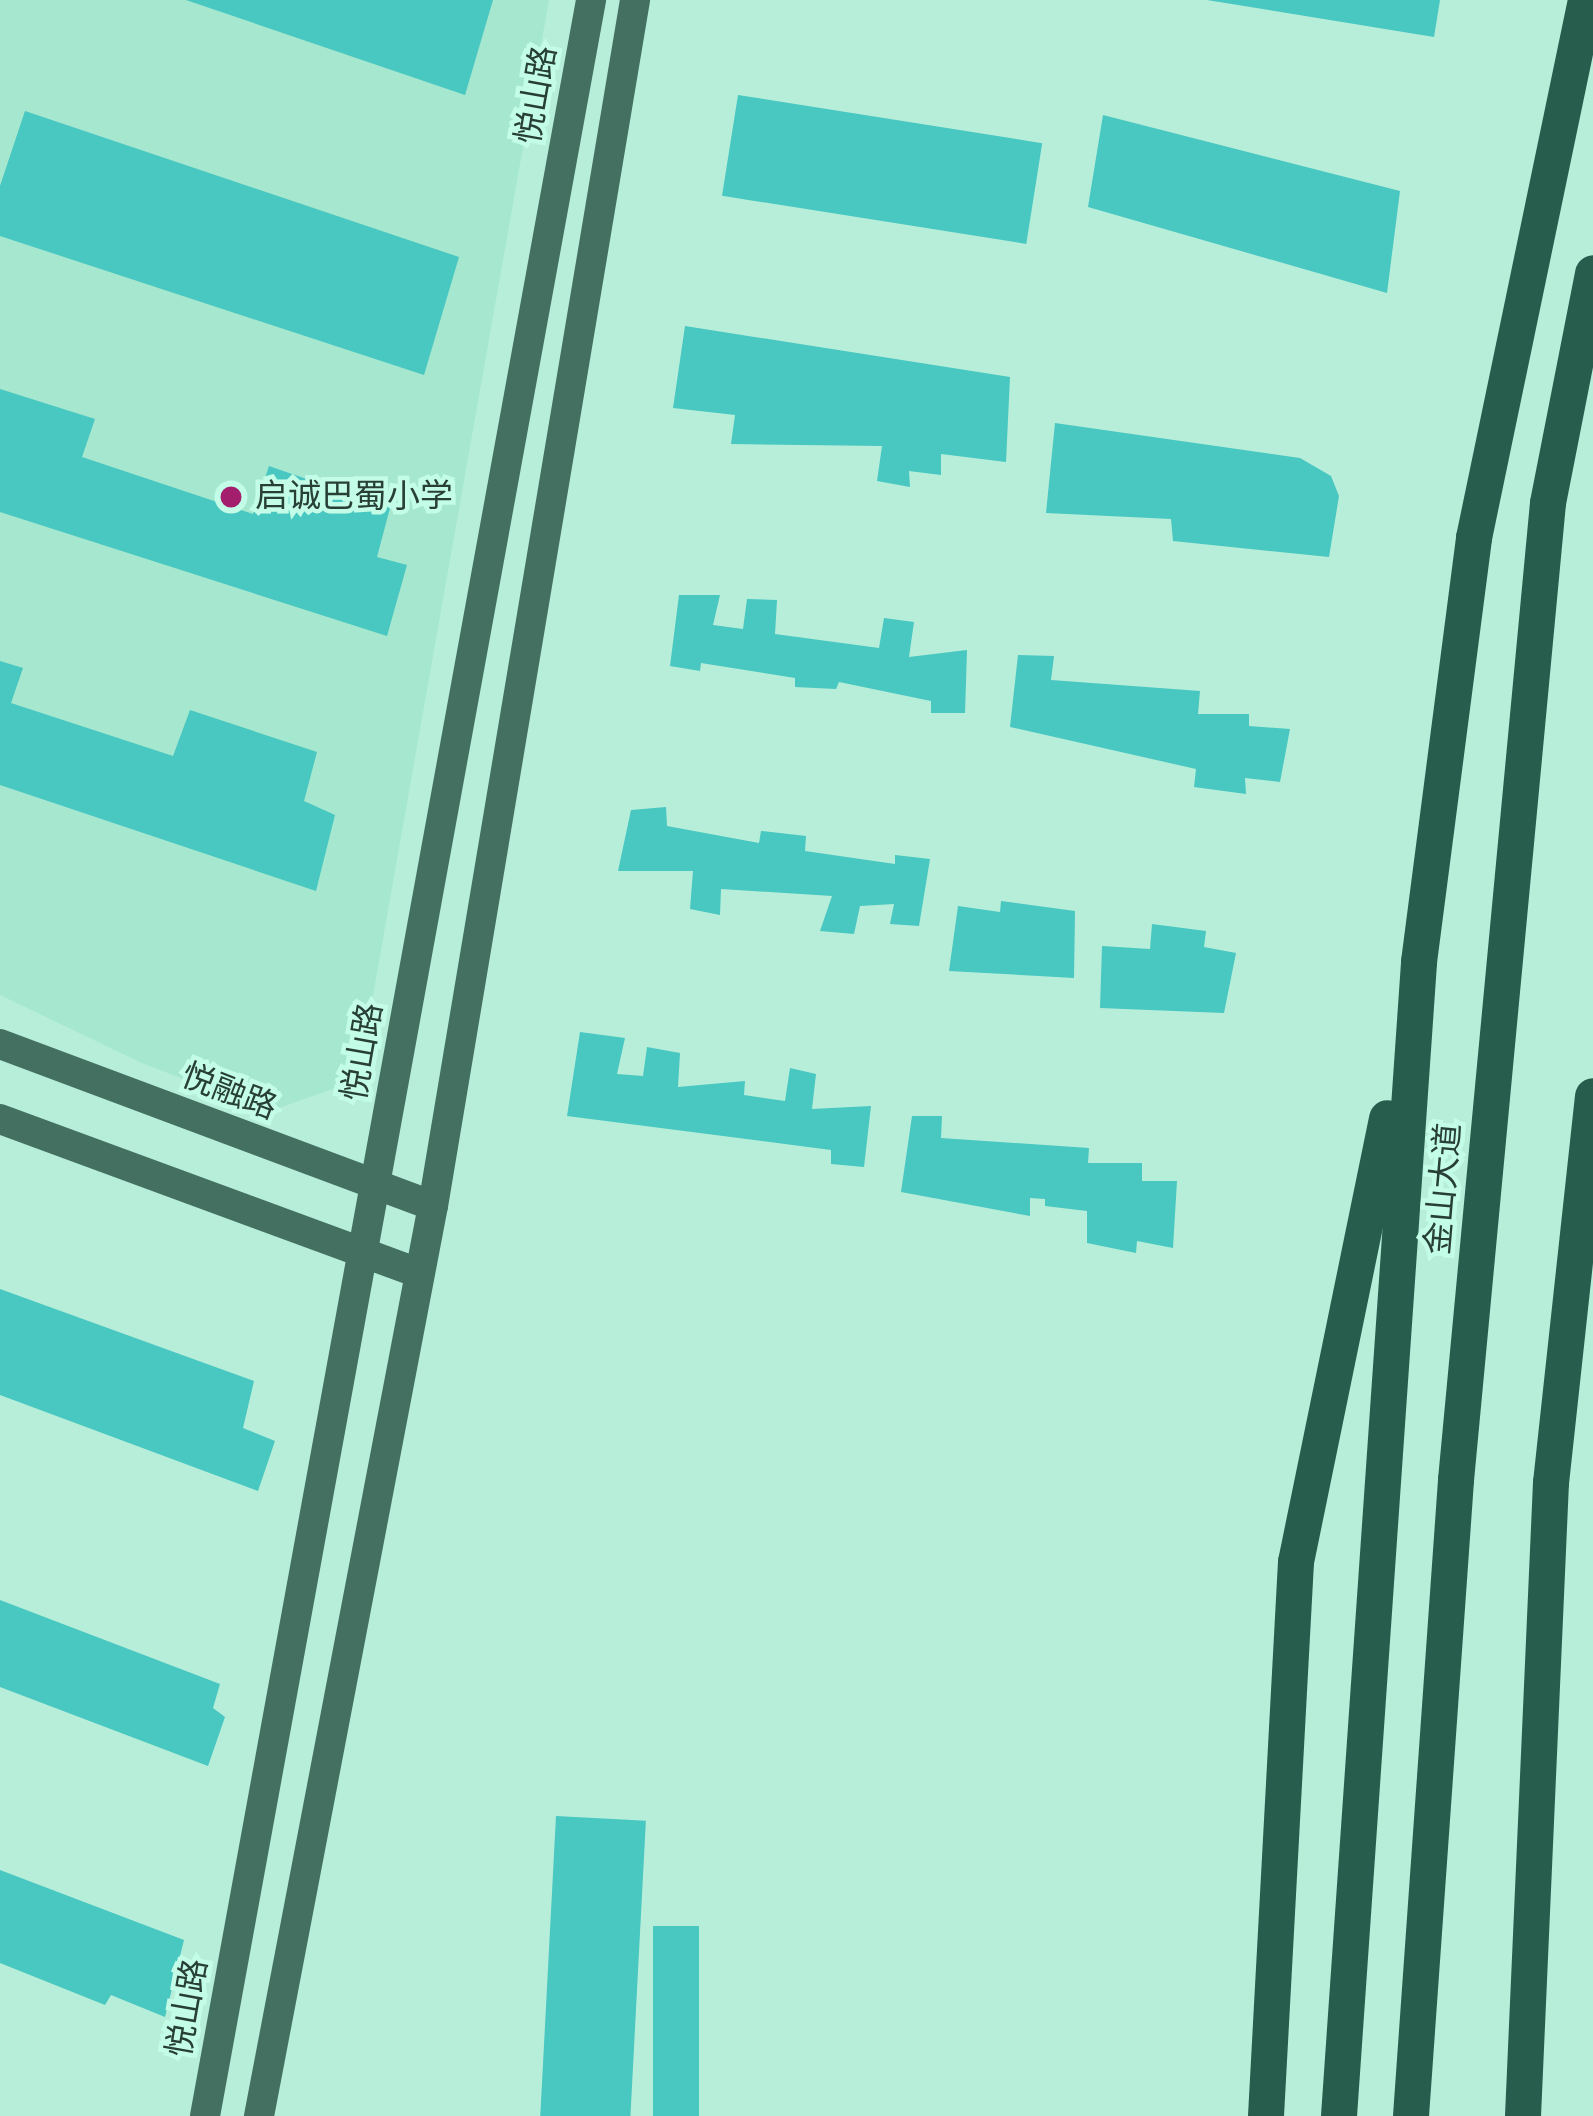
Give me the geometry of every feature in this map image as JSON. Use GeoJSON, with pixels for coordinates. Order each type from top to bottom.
{"type":"FeatureCollection","features":[{"type":"Feature","properties":{"kind":"highway"},"geometry":{"type":"LineString","coordinates":[[1339,2116],[1419,962],[1474,538],[1586,0]]}},
{"type":"Feature","properties":{"kind":"highway","name":"金山大道"},"geometry":{"type":"LineString","coordinates":[[1412,2116],[1456,1480],[1546,526],[1593,273]]}},
{"type":"Feature","properties":{"kind":"highway"},"geometry":{"type":"LineString","coordinates":[[1266,2116],[1296,1562],[1419,962]]}},
{"type":"Feature","properties":{"kind":"highway"},"geometry":{"type":"LineString","coordinates":[[1523,2116],[1551,1483],[1593,1096]]}},
{"type":"Feature","properties":{"kind":"highway"},"geometry":{"type":"LineString","coordinates":[[1528,2023],[1535,2116]]}},
{"type":"Feature","properties":{"kind":"main road","name":"悦山路"},"geometry":{"type":"LineString","coordinates":[[205,2116],[591,0]]}},
{"type":"Feature","properties":{"kind":"main road"},"geometry":{"type":"LineString","coordinates":[[259,2116],[433,1206],[635,0]]}},
{"type":"Feature","properties":{"kind":"main road","name":"悦融路"},"geometry":{"type":"LineString","coordinates":[[0,1044],[433,1206]]}},
{"type":"Feature","properties":{"kind":"main road"},"geometry":{"type":"LineString","coordinates":[[0,1118],[419,1273]]}},
{"type":"Feature","properties":{"kind":"shaded area","name":"启诚巴蜀小学"},"geometry":{"type":"Polygon","coordinates":[[[0,0],[549,0],[358,1080],[270,1111],[144,1064],[0,995],[0,0]]]}},
{"type":"Feature","properties":{"kind":"building"},"geometry":{"type":"Polygon","coordinates":[[[186,0],[493,0],[465,95],[186,0]]]}},
{"type":"Feature","properties":{"kind":"building"},"geometry":{"type":"Polygon","coordinates":[[[1207,0],[1440,0],[1434,37],[1207,0]]]}},
{"type":"Feature","properties":{"kind":"building"},"geometry":{"type":"Polygon","coordinates":[[[738,95],[1042,143],[1026,244],[722,196],[738,95]]]}},
{"type":"Feature","properties":{"kind":"building"},"geometry":{"type":"Polygon","coordinates":[[[25,111],[459,257],[424,375],[0,236],[0,186],[25,111]]]}},
{"type":"Feature","properties":{"kind":"building"},"geometry":{"type":"Polygon","coordinates":[[[1103,115],[1400,191],[1387,293],[1088,207],[1103,115]]]}},
{"type":"Feature","properties":{"kind":"building"},"geometry":{"type":"Polygon","coordinates":[[[685,326],[1010,377],[1006,462],[941,454],[941,475],[909,471],[910,487],[877,481],[882,446],[731,444],[735,415],[673,408],[685,326]]]}},
{"type":"Feature","properties":{"kind":"building"},"geometry":{"type":"Polygon","coordinates":[[[0,389],[95,419],[82,457],[253,514],[269,466],[390,508],[377,557],[407,565],[387,636],[0,512],[0,389]]]}},
{"type":"Feature","properties":{"kind":"building"},"geometry":{"type":"Polygon","coordinates":[[[1055,423],[1300,458],[1331,476],[1339,496],[1329,557],[1173,541],[1171,519],[1046,513],[1055,423]]]}},
{"type":"Feature","properties":{"kind":"building"},"geometry":{"type":"Polygon","coordinates":[[[679,595],[720,595],[713,625],[743,629],[747,599],[777,600],[775,634],[879,648],[884,618],[914,622],[909,657],[967,650],[965,713],[931,713],[931,701],[839,682],[836,689],[795,687],[795,678],[701,663],[700,671],[670,666],[679,595]]]}},
{"type":"Feature","properties":{"kind":"building"},"geometry":{"type":"Polygon","coordinates":[[[1018,655],[1054,656],[1051,680],[1200,691],[1198,714],[1249,714],[1249,726],[1290,729],[1280,782],[1245,778],[1246,794],[1194,787],[1196,769],[1010,727],[1018,655]]]}},
{"type":"Feature","properties":{"kind":"building"},"geometry":{"type":"Polygon","coordinates":[[[0,661],[23,668],[11,703],[173,756],[190,710],[317,752],[304,801],[335,815],[316,891],[0,785],[0,661]]]}},
{"type":"Feature","properties":{"kind":"building"},"geometry":{"type":"Polygon","coordinates":[[[666,807],[667,826],[759,843],[761,831],[806,836],[805,851],[895,864],[895,855],[930,859],[919,926],[890,924],[894,904],[860,906],[854,934],[820,931],[832,896],[721,889],[720,915],[690,909],[693,871],[618,871],[631,810],[666,807]]]}},
{"type":"Feature","properties":{"kind":"building"},"geometry":{"type":"Polygon","coordinates":[[[1001,901],[1075,911],[1074,978],[949,971],[958,906],[1000,912],[1001,901]]]}},
{"type":"Feature","properties":{"kind":"building"},"geometry":{"type":"Polygon","coordinates":[[[1152,924],[1206,931],[1204,947],[1236,953],[1224,1013],[1100,1008],[1102,946],[1150,949],[1152,924]]]}},
{"type":"Feature","properties":{"kind":"building"},"geometry":{"type":"Polygon","coordinates":[[[580,1032],[625,1038],[617,1074],[643,1076],[647,1047],[680,1053],[678,1087],[745,1081],[744,1095],[785,1101],[790,1068],[816,1074],[812,1109],[871,1106],[864,1167],[831,1164],[831,1150],[567,1116],[580,1032]]]}},
{"type":"Feature","properties":{"kind":"building"},"geometry":{"type":"Polygon","coordinates":[[[912,1116],[942,1116],[941,1138],[1089,1148],[1088,1163],[1142,1163],[1142,1181],[1177,1181],[1173,1248],[1137,1241],[1136,1253],[1087,1243],[1087,1211],[1045,1206],[1045,1199],[1030,1198],[1030,1216],[901,1192],[912,1116]]]}},
{"type":"Feature","properties":{"kind":"building"},"geometry":{"type":"Polygon","coordinates":[[[0,1289],[254,1381],[243,1428],[275,1441],[258,1491],[0,1395],[0,1289]]]}},
{"type":"Feature","properties":{"kind":"building"},"geometry":{"type":"Polygon","coordinates":[[[0,1600],[220,1684],[213,1708],[225,1717],[208,1766],[0,1687],[0,1600]]]}},
{"type":"Feature","properties":{"kind":"building"},"geometry":{"type":"Polygon","coordinates":[[[556,1816],[646,1821],[630,2116],[540,2116],[556,1816]]]}},
{"type":"Feature","properties":{"kind":"building"},"geometry":{"type":"Polygon","coordinates":[[[0,1870],[184,1940],[165,2017],[111,1995],[105,2005],[0,1963],[0,1870]]]}},
{"type":"Feature","properties":{"kind":"building"},"geometry":{"type":"Polygon","coordinates":[[[653,1926],[699,1926],[699,2116],[653,2116],[653,1926]]]}},
{"type":"Feature","properties":{"kind":"place","name":"启诚巴蜀小学"},"geometry":{"type":"Point","coordinates":[231,497]}}]}
